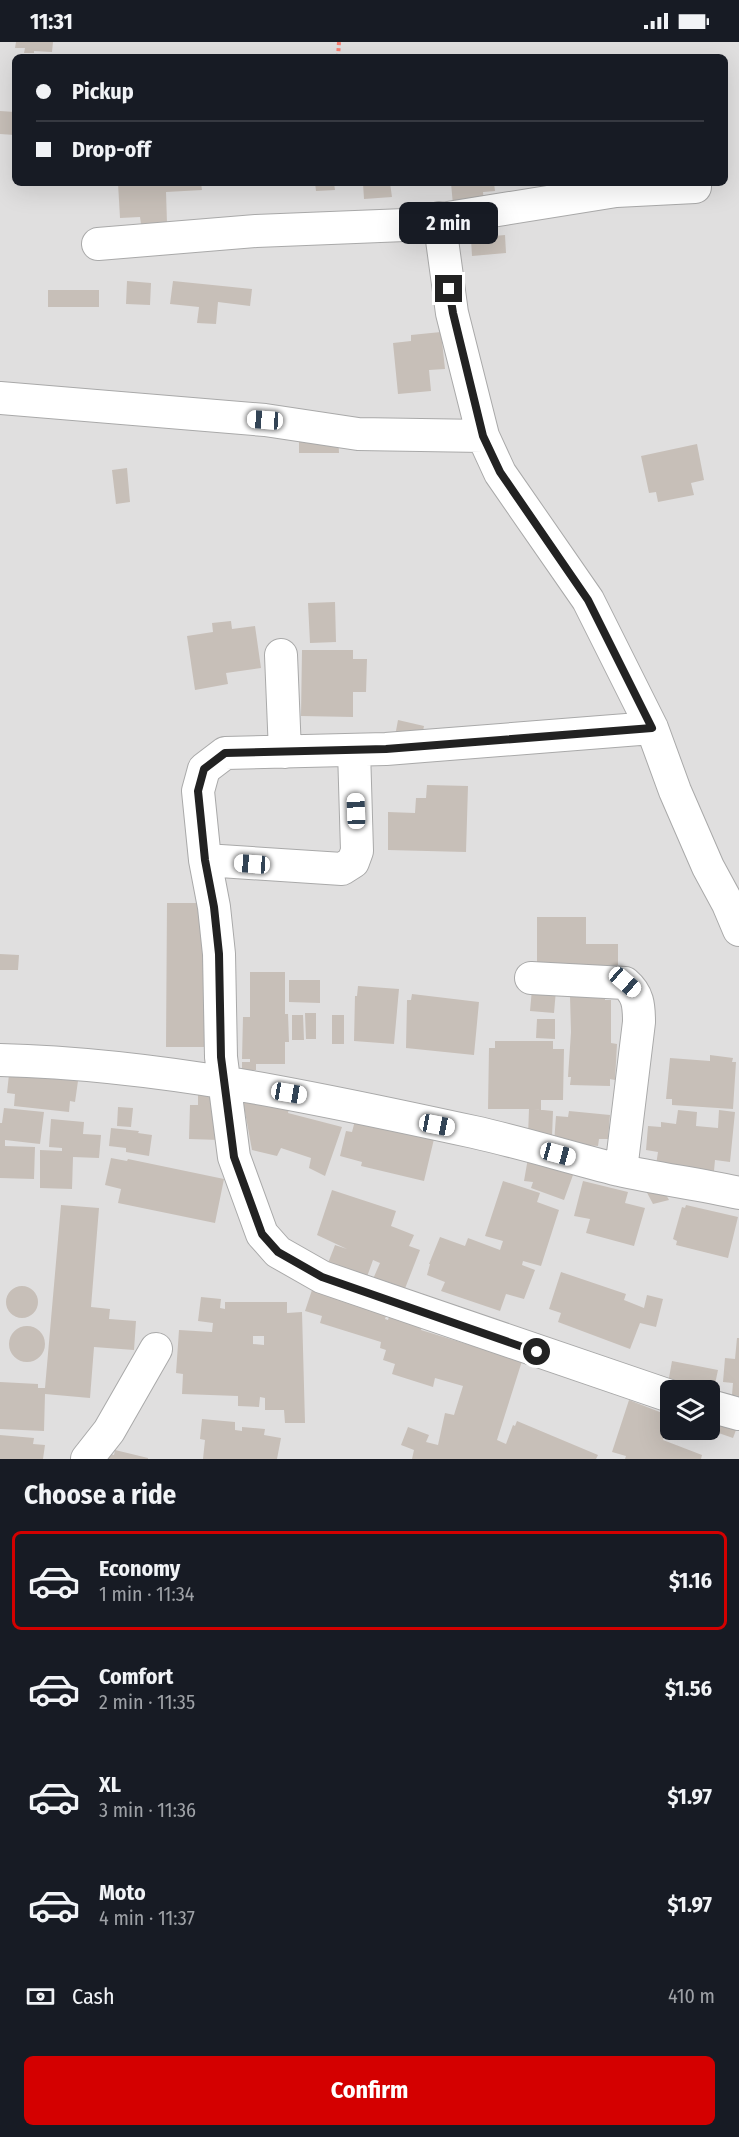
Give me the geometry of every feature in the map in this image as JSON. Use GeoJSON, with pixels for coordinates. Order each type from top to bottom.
{"type":"FeatureCollection","features":[{"type":"Feature","properties":{"kind":"street"},"geometry":{"type":"LineString","coordinates":[[98,244],[244,232],[405,225],[616,190],[695,187]]}},
{"type":"Feature","properties":{"kind":"street"},"geometry":{"type":"LineString","coordinates":[[439,219],[453,313],[483,436],[500,472],[588,600],[652,728],[675,791],[708,867],[739,930]]}},
{"type":"Feature","properties":{"kind":"street"},"geometry":{"type":"LineString","coordinates":[[0,398],[265,420],[358,434],[483,436]]}},
{"type":"Feature","properties":{"kind":"street"},"geometry":{"type":"LineString","coordinates":[[282,655],[285,752]]}},
{"type":"Feature","properties":{"kind":"street"},"geometry":{"type":"LineString","coordinates":[[652,728],[354,750],[225,753],[204,769],[198,791],[205,860],[214,907],[219,954],[221,1057],[234,1157],[262,1234],[278,1252],[322,1277],[660,1393]]}},
{"type":"Feature","properties":{"kind":"street"},"geometry":{"type":"LineString","coordinates":[[205,860],[342,869],[353,862],[357,851],[354,750]]}},
{"type":"Feature","properties":{"kind":"street"},"geometry":{"type":"LineString","coordinates":[[531,978],[625,982],[635,991],[639,1006],[639,1022],[621,1170]]}},
{"type":"Feature","properties":{"kind":"street"},"geometry":{"type":"LineString","coordinates":[[0,1060],[46,1061],[224,1082],[332,1101],[475,1132],[621,1170],[739,1193]]}},
{"type":"Feature","properties":{"kind":"street"},"geometry":{"type":"LineString","coordinates":[[87,1459],[109,1431],[156,1349]]}},
{"type":"Feature","properties":{"kind":"street"},"geometry":{"type":"LineString","coordinates":[[720,1409],[739,1414]]}},
{"type":"Feature","properties":{"kind":"shaded area"},"geometry":{"type":"Polygon","coordinates":[[[0,42],[739,42],[739,1459],[0,1459],[0,42]]]}},
{"type":"Feature","properties":{"kind":"building"},"geometry":{"type":"Polygon","coordinates":[[[16,42],[53,42],[52,52],[24,53],[25,48],[15,48],[16,42]]]}},
{"type":"Feature","properties":{"kind":"building"},"geometry":{"type":"Polygon","coordinates":[[[0,111],[12,112],[12,135],[0,134],[0,111]]]}},
{"type":"Feature","properties":{"kind":"building"},"geometry":{"type":"Polygon","coordinates":[[[118,186],[201,186],[202,190],[166,192],[167,223],[141,224],[140,217],[120,218],[118,186]]]}},
{"type":"Feature","properties":{"kind":"building"},"geometry":{"type":"Polygon","coordinates":[[[315,186],[334,186],[335,190],[316,191],[315,186]]]}},
{"type":"Feature","properties":{"kind":"building"},"geometry":{"type":"Polygon","coordinates":[[[363,186],[390,186],[392,197],[364,199],[363,186]]]}},
{"type":"Feature","properties":{"kind":"building"},"geometry":{"type":"Polygon","coordinates":[[[451,186],[494,186],[495,191],[483,192],[484,202],[453,205],[451,186]]]}},
{"type":"Feature","properties":{"kind":"building"},"geometry":{"type":"Polygon","coordinates":[[[493,220],[494,236],[505,235],[506,253],[472,256],[470,222],[493,220]]]}},
{"type":"Feature","properties":{"kind":"building"},"geometry":{"type":"Polygon","coordinates":[[[127,281],[151,283],[150,305],[126,304],[127,281]]]}},
{"type":"Feature","properties":{"kind":"building"},"geometry":{"type":"Polygon","coordinates":[[[173,281],[252,289],[250,306],[218,302],[216,324],[197,323],[199,307],[170,304],[173,281]]]}},
{"type":"Feature","properties":{"kind":"building"},"geometry":{"type":"Polygon","coordinates":[[[48,290],[99,290],[99,307],[48,307],[48,290]]]}},
{"type":"Feature","properties":{"kind":"building"},"geometry":{"type":"Polygon","coordinates":[[[441,332],[445,369],[429,370],[431,391],[398,394],[393,343],[411,341],[411,335],[441,332]]]}},
{"type":"Feature","properties":{"kind":"building"},"geometry":{"type":"Polygon","coordinates":[[[338,432],[339,453],[299,453],[299,433],[338,432]]]}},
{"type":"Feature","properties":{"kind":"building"},"geometry":{"type":"Polygon","coordinates":[[[697,444],[704,480],[691,483],[694,495],[658,502],[656,492],[649,493],[641,456],[697,444]]]}},
{"type":"Feature","properties":{"kind":"building"},"geometry":{"type":"Polygon","coordinates":[[[127,468],[130,502],[116,504],[112,470],[127,468]]]}},
{"type":"Feature","properties":{"kind":"building"},"geometry":{"type":"Polygon","coordinates":[[[335,602],[336,642],[310,643],[308,603],[335,602]]]}},
{"type":"Feature","properties":{"kind":"building"},"geometry":{"type":"Polygon","coordinates":[[[231,621],[232,629],[255,626],[261,668],[226,673],[228,684],[195,690],[187,636],[213,632],[212,623],[231,621]]]}},
{"type":"Feature","properties":{"kind":"building"},"geometry":{"type":"Polygon","coordinates":[[[302,650],[353,650],[353,659],[367,659],[366,692],[353,692],[353,717],[301,716],[302,650]]]}},
{"type":"Feature","properties":{"kind":"building"},"geometry":{"type":"Polygon","coordinates":[[[398,720],[424,726],[421,741],[395,736],[398,720]]]}},
{"type":"Feature","properties":{"kind":"building"},"geometry":{"type":"Polygon","coordinates":[[[427,785],[468,786],[466,852],[388,850],[388,812],[415,813],[416,798],[426,798],[427,785]]]}},
{"type":"Feature","properties":{"kind":"building"},"geometry":{"type":"Polygon","coordinates":[[[167,903],[206,903],[206,1047],[166,1047],[167,903]]]}},
{"type":"Feature","properties":{"kind":"building"},"geometry":{"type":"Polygon","coordinates":[[[537,917],[586,917],[586,944],[618,944],[618,965],[537,966],[537,917]]]}},
{"type":"Feature","properties":{"kind":"building"},"geometry":{"type":"Polygon","coordinates":[[[0,954],[19,955],[18,970],[0,970],[0,954]]]}},
{"type":"Feature","properties":{"kind":"building"},"geometry":{"type":"Polygon","coordinates":[[[250,972],[285,972],[285,1014],[288,1014],[289,1042],[285,1042],[285,1064],[256,1064],[256,1070],[242,1070],[242,1062],[250,1062],[250,1059],[242,1059],[243,1017],[250,1017],[250,972]]]}},
{"type":"Feature","properties":{"kind":"building"},"geometry":{"type":"Polygon","coordinates":[[[289,980],[320,980],[320,1003],[289,1002],[289,980]]]}},
{"type":"Feature","properties":{"kind":"building"},"geometry":{"type":"Polygon","coordinates":[[[358,986],[399,989],[394,1044],[354,1041],[355,996],[357,996],[358,986]]]}},
{"type":"Feature","properties":{"kind":"building"},"geometry":{"type":"Polygon","coordinates":[[[532,989],[556,990],[554,1013],[530,1011],[532,989]]]}},
{"type":"Feature","properties":{"kind":"building"},"geometry":{"type":"Polygon","coordinates":[[[412,994],[479,1002],[474,1055],[406,1048],[407,1000],[411,1000],[412,994]]]}},
{"type":"Feature","properties":{"kind":"building"},"geometry":{"type":"Polygon","coordinates":[[[570,996],[605,997],[605,1000],[611,1000],[611,1043],[617,1044],[615,1080],[610,1079],[610,1086],[570,1085],[571,1077],[568,1077],[571,1032],[570,996]]]}},
{"type":"Feature","properties":{"kind":"building"},"geometry":{"type":"Polygon","coordinates":[[[305,1013],[316,1013],[316,1039],[306,1039],[305,1013]]]}},
{"type":"Feature","properties":{"kind":"building"},"geometry":{"type":"Polygon","coordinates":[[[292,1015],[303,1015],[304,1040],[292,1040],[292,1015]]]}},
{"type":"Feature","properties":{"kind":"building"},"geometry":{"type":"Polygon","coordinates":[[[332,1015],[344,1015],[344,1044],[332,1044],[332,1015]]]}},
{"type":"Feature","properties":{"kind":"building"},"geometry":{"type":"Polygon","coordinates":[[[537,1019],[555,1019],[555,1039],[536,1038],[537,1019]]]}},
{"type":"Feature","properties":{"kind":"building"},"geometry":{"type":"Polygon","coordinates":[[[495,1041],[553,1041],[553,1049],[564,1049],[563,1100],[541,1100],[541,1110],[553,1111],[552,1137],[528,1136],[529,1109],[488,1109],[489,1048],[495,1048],[495,1041]]]}},
{"type":"Feature","properties":{"kind":"building"},"geometry":{"type":"Polygon","coordinates":[[[710,1055],[733,1058],[732,1062],[736,1062],[733,1109],[672,1105],[672,1099],[666,1099],[670,1058],[710,1061],[710,1055]]]}},
{"type":"Feature","properties":{"kind":"building"},"geometry":{"type":"Polygon","coordinates":[[[10,1065],[56,1069],[55,1078],[78,1081],[75,1102],[70,1101],[69,1112],[14,1106],[15,1094],[7,1093],[10,1065]]]}},
{"type":"Feature","properties":{"kind":"building"},"geometry":{"type":"Polygon","coordinates":[[[241,1090],[291,1100],[288,1113],[342,1127],[325,1176],[309,1168],[311,1158],[281,1148],[277,1156],[252,1150],[241,1090]]]}},
{"type":"Feature","properties":{"kind":"building"},"geometry":{"type":"Polygon","coordinates":[[[198,1091],[221,1092],[220,1140],[189,1139],[190,1105],[198,1105],[198,1091]]]}},
{"type":"Feature","properties":{"kind":"building"},"geometry":{"type":"Polygon","coordinates":[[[118,1107],[133,1108],[131,1127],[117,1126],[118,1107]]]}},
{"type":"Feature","properties":{"kind":"building"},"geometry":{"type":"Polygon","coordinates":[[[4,1108],[44,1112],[40,1144],[5,1140],[5,1146],[35,1147],[34,1179],[0,1178],[0,1123],[2,1123],[4,1108]]]}},
{"type":"Feature","properties":{"kind":"building"},"geometry":{"type":"Polygon","coordinates":[[[678,1110],[697,1112],[696,1126],[718,1128],[719,1110],[735,1112],[730,1162],[715,1160],[714,1171],[656,1165],[658,1152],[646,1150],[648,1126],[661,1127],[661,1122],[676,1124],[678,1110]]]}},
{"type":"Feature","properties":{"kind":"building"},"geometry":{"type":"Polygon","coordinates":[[[569,1111],[610,1115],[608,1139],[599,1139],[598,1146],[554,1143],[556,1116],[568,1117],[569,1111]]]}},
{"type":"Feature","properties":{"kind":"building"},"geometry":{"type":"Polygon","coordinates":[[[357,1113],[434,1139],[424,1181],[361,1166],[362,1162],[340,1156],[346,1131],[352,1132],[357,1113]]]}},
{"type":"Feature","properties":{"kind":"building"},"geometry":{"type":"Polygon","coordinates":[[[51,1119],[84,1122],[83,1134],[101,1135],[99,1158],[73,1157],[72,1189],[40,1188],[40,1150],[62,1151],[62,1148],[49,1147],[51,1119]]]}},
{"type":"Feature","properties":{"kind":"building"},"geometry":{"type":"Polygon","coordinates":[[[111,1128],[152,1135],[149,1156],[126,1152],[126,1148],[109,1146],[111,1128]]]}},
{"type":"Feature","properties":{"kind":"building"},"geometry":{"type":"Polygon","coordinates":[[[111,1158],[127,1161],[128,1159],[224,1179],[215,1223],[118,1203],[121,1189],[105,1185],[111,1158]]]}},
{"type":"Feature","properties":{"kind":"building"},"geometry":{"type":"Polygon","coordinates":[[[528,1158],[573,1175],[564,1200],[531,1188],[533,1182],[524,1181],[528,1158]]]}},
{"type":"Feature","properties":{"kind":"building"},"geometry":{"type":"Polygon","coordinates":[[[503,1181],[540,1193],[537,1202],[559,1210],[541,1266],[523,1261],[522,1265],[535,1270],[524,1299],[506,1294],[500,1311],[441,1291],[445,1282],[427,1275],[440,1237],[465,1246],[468,1238],[500,1250],[503,1241],[485,1236],[503,1181]]]}},
{"type":"Feature","properties":{"kind":"building"},"geometry":{"type":"Polygon","coordinates":[[[583,1181],[628,1192],[625,1203],[645,1208],[634,1246],[586,1233],[590,1219],[574,1216],[583,1181]]]}},
{"type":"Feature","properties":{"kind":"building"},"geometry":{"type":"Polygon","coordinates":[[[659,1182],[669,1200],[653,1204],[644,1187],[659,1182]]]}},
{"type":"Feature","properties":{"kind":"building"},"geometry":{"type":"Polygon","coordinates":[[[332,1190],[396,1211],[391,1226],[414,1235],[409,1246],[420,1250],[404,1291],[373,1279],[380,1263],[373,1260],[364,1285],[325,1271],[335,1245],[347,1249],[317,1235],[332,1190]]]}},
{"type":"Feature","properties":{"kind":"building"},"geometry":{"type":"Polygon","coordinates":[[[61,1205],[99,1208],[91,1307],[110,1309],[109,1319],[136,1321],[134,1350],[94,1347],[90,1398],[45,1394],[44,1431],[0,1429],[0,1382],[38,1384],[38,1388],[45,1388],[61,1205]]]}},
{"type":"Feature","properties":{"kind":"building"},"geometry":{"type":"Polygon","coordinates":[[[686,1205],[738,1217],[728,1258],[676,1245],[677,1241],[673,1239],[682,1207],[685,1208],[686,1205]]]}},
{"type":"Feature","properties":{"kind":"building"},"geometry":{"type":"Polygon","coordinates":[[[561,1272],[626,1294],[624,1300],[644,1308],[647,1295],[663,1299],[656,1327],[640,1323],[630,1349],[558,1322],[561,1313],[549,1309],[561,1272]]]}},
{"type":"Feature","properties":{"kind":"building"},"geometry":{"type":"Polygon","coordinates":[[[22,1286],[34,1290],[38,1302],[34,1314],[22,1318],[10,1314],[6,1302],[10,1290],[22,1286]]]}},
{"type":"Feature","properties":{"kind":"building"},"geometry":{"type":"Polygon","coordinates":[[[313,1287],[388,1310],[385,1319],[388,1320],[389,1317],[422,1327],[421,1330],[522,1361],[497,1440],[506,1444],[513,1425],[515,1426],[517,1421],[598,1455],[596,1459],[412,1459],[414,1450],[401,1445],[408,1427],[429,1435],[426,1442],[438,1445],[445,1413],[454,1415],[463,1386],[435,1378],[433,1387],[392,1374],[395,1364],[383,1360],[386,1350],[380,1348],[381,1342],[320,1323],[322,1316],[305,1311],[313,1287]]]}},
{"type":"Feature","properties":{"kind":"building"},"geometry":{"type":"Polygon","coordinates":[[[201,1297],[221,1299],[220,1308],[225,1309],[225,1302],[287,1302],[287,1313],[302,1312],[305,1423],[285,1423],[284,1410],[265,1410],[265,1398],[260,1397],[259,1407],[238,1406],[238,1396],[182,1394],[183,1374],[176,1373],[179,1330],[212,1332],[213,1323],[198,1321],[201,1297]],[[253,1336],[253,1344],[264,1345],[264,1336],[253,1336]]]}},
{"type":"Feature","properties":{"kind":"building"},"geometry":{"type":"Polygon","coordinates":[[[27,1326],[40,1331],[45,1344],[40,1357],[27,1362],[14,1357],[9,1344],[14,1331],[27,1326]]]}},
{"type":"Feature","properties":{"kind":"building"},"geometry":{"type":"Polygon","coordinates":[[[737,1338],[739,1338],[739,1396],[732,1395],[733,1383],[723,1382],[725,1358],[735,1359],[737,1338]]]}},
{"type":"Feature","properties":{"kind":"building"},"geometry":{"type":"Polygon","coordinates":[[[672,1361],[718,1370],[716,1380],[669,1380],[672,1361]]]}},
{"type":"Feature","properties":{"kind":"building"},"geometry":{"type":"Polygon","coordinates":[[[629,1400],[660,1412],[660,1440],[702,1455],[701,1459],[625,1459],[626,1456],[612,1452],[629,1400]]]}},
{"type":"Feature","properties":{"kind":"building"},"geometry":{"type":"Polygon","coordinates":[[[720,1415],[739,1422],[733,1438],[720,1433],[720,1415]]]}},
{"type":"Feature","properties":{"kind":"building"},"geometry":{"type":"Polygon","coordinates":[[[202,1419],[235,1422],[235,1430],[242,1431],[242,1427],[265,1429],[264,1435],[281,1438],[277,1459],[203,1459],[205,1440],[200,1439],[202,1419]]]}},
{"type":"Feature","properties":{"kind":"building"},"geometry":{"type":"Polygon","coordinates":[[[0,1435],[34,1438],[33,1444],[45,1445],[43,1459],[0,1459],[0,1435]]]}},
{"type":"Feature","properties":{"kind":"building"},"geometry":{"type":"Polygon","coordinates":[[[115,1450],[148,1459],[102,1459],[104,1452],[114,1455],[115,1450]]]}},
{"type":"Feature","properties":{"kind":"route"},"geometry":{"type":"LineString","coordinates":[[449,289],[483,436],[500,472],[588,600],[652,728],[474,740],[386,749],[225,753],[204,769],[198,791],[205,860],[214,907],[219,954],[221,1057],[234,1157],[262,1234],[278,1252],[322,1277],[537,1352]]}}]}
